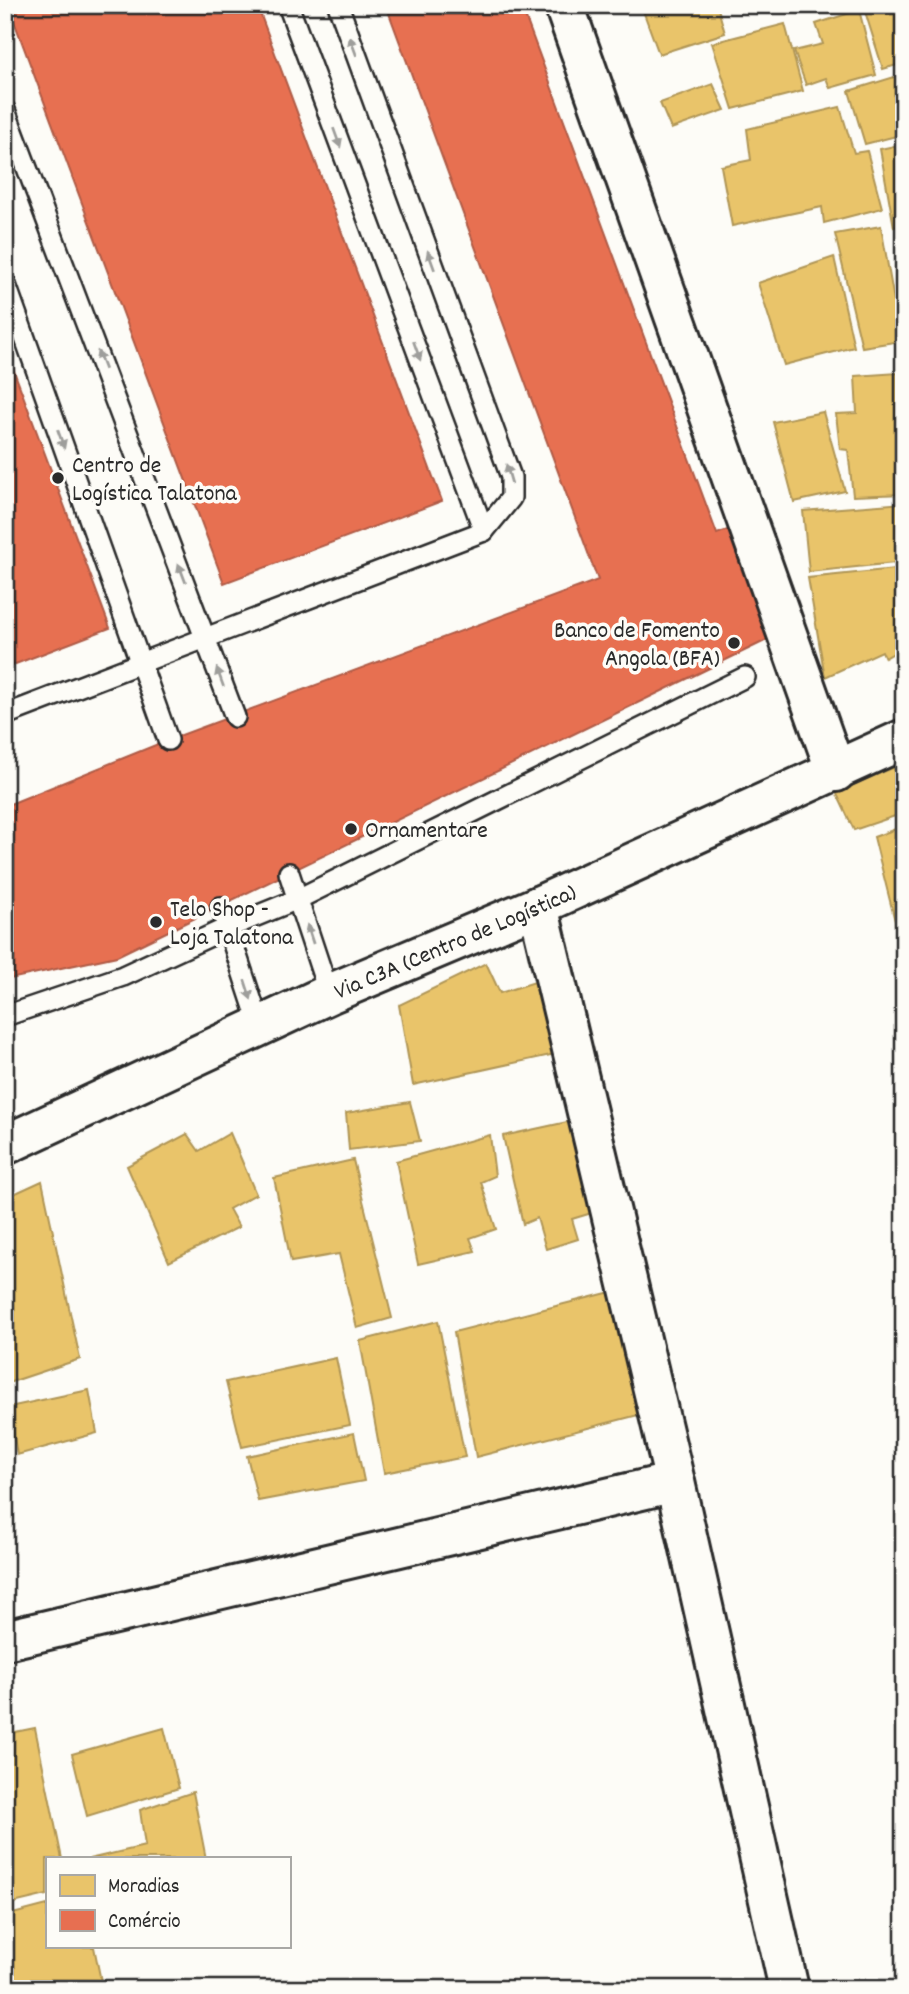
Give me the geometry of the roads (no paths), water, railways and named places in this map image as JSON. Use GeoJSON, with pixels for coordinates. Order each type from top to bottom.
{"type":"FeatureCollection","features":[{"type":"Feature","properties":{"kind":"street"},"geometry":{"type":"LineString","coordinates":[[564,5],[836,772]]}},
{"type":"Feature","properties":{"kind":"street","name":"Via C3A (Centro de Logística)"},"geometry":{"type":"LineString","coordinates":[[5,1145],[329,994],[538,906],[904,739]]}},
{"type":"Feature","properties":{"kind":"street"},"geometry":{"type":"LineString","coordinates":[[538,906],[675,1482],[789,1989]]}},
{"type":"Feature","properties":{"kind":"street"},"geometry":{"type":"LineString","coordinates":[[5,1640],[675,1482]]}},
{"type":"Feature","properties":{"kind":"lane"},"geometry":{"type":"LineString","coordinates":[[288,5],[484,531]]}},
{"type":"Feature","properties":{"kind":"lane"},"geometry":{"type":"LineString","coordinates":[[5,715],[484,531],[511,498],[511,477],[338,5]]}},
{"type":"Feature","properties":{"kind":"lane"},"geometry":{"type":"LineString","coordinates":[[5,110],[234,717]]}},
{"type":"Feature","properties":{"kind":"lane"},"geometry":{"type":"LineString","coordinates":[[5,282],[168,740]]}},
{"type":"Feature","properties":{"kind":"lane"},"geometry":{"type":"LineString","coordinates":[[5,1016],[123,976],[298,899],[745,677]]}},
{"type":"Feature","properties":{"kind":"lane"},"geometry":{"type":"LineString","coordinates":[[289,873],[329,994]]}},
{"type":"Feature","properties":{"kind":"lane"},"geometry":{"type":"LineString","coordinates":[[221,907],[260,1027]]}},
{"type":"Feature","properties":{"kind":"place","name":"Centro de Logística Talatona"},"geometry":{"type":"Point","coordinates":[58,478]}},
{"type":"Feature","properties":{"kind":"place","name":"Banco de Fomento Angola (BFA)"},"geometry":{"type":"Point","coordinates":[734,643]}},
{"type":"Feature","properties":{"kind":"place","name":"Ornamentare"},"geometry":{"type":"Point","coordinates":[351,829]}},
{"type":"Feature","properties":{"kind":"place","name":"Telo Shop - Loja Talatona"},"geometry":{"type":"Point","coordinates":[156,922]}}]}
